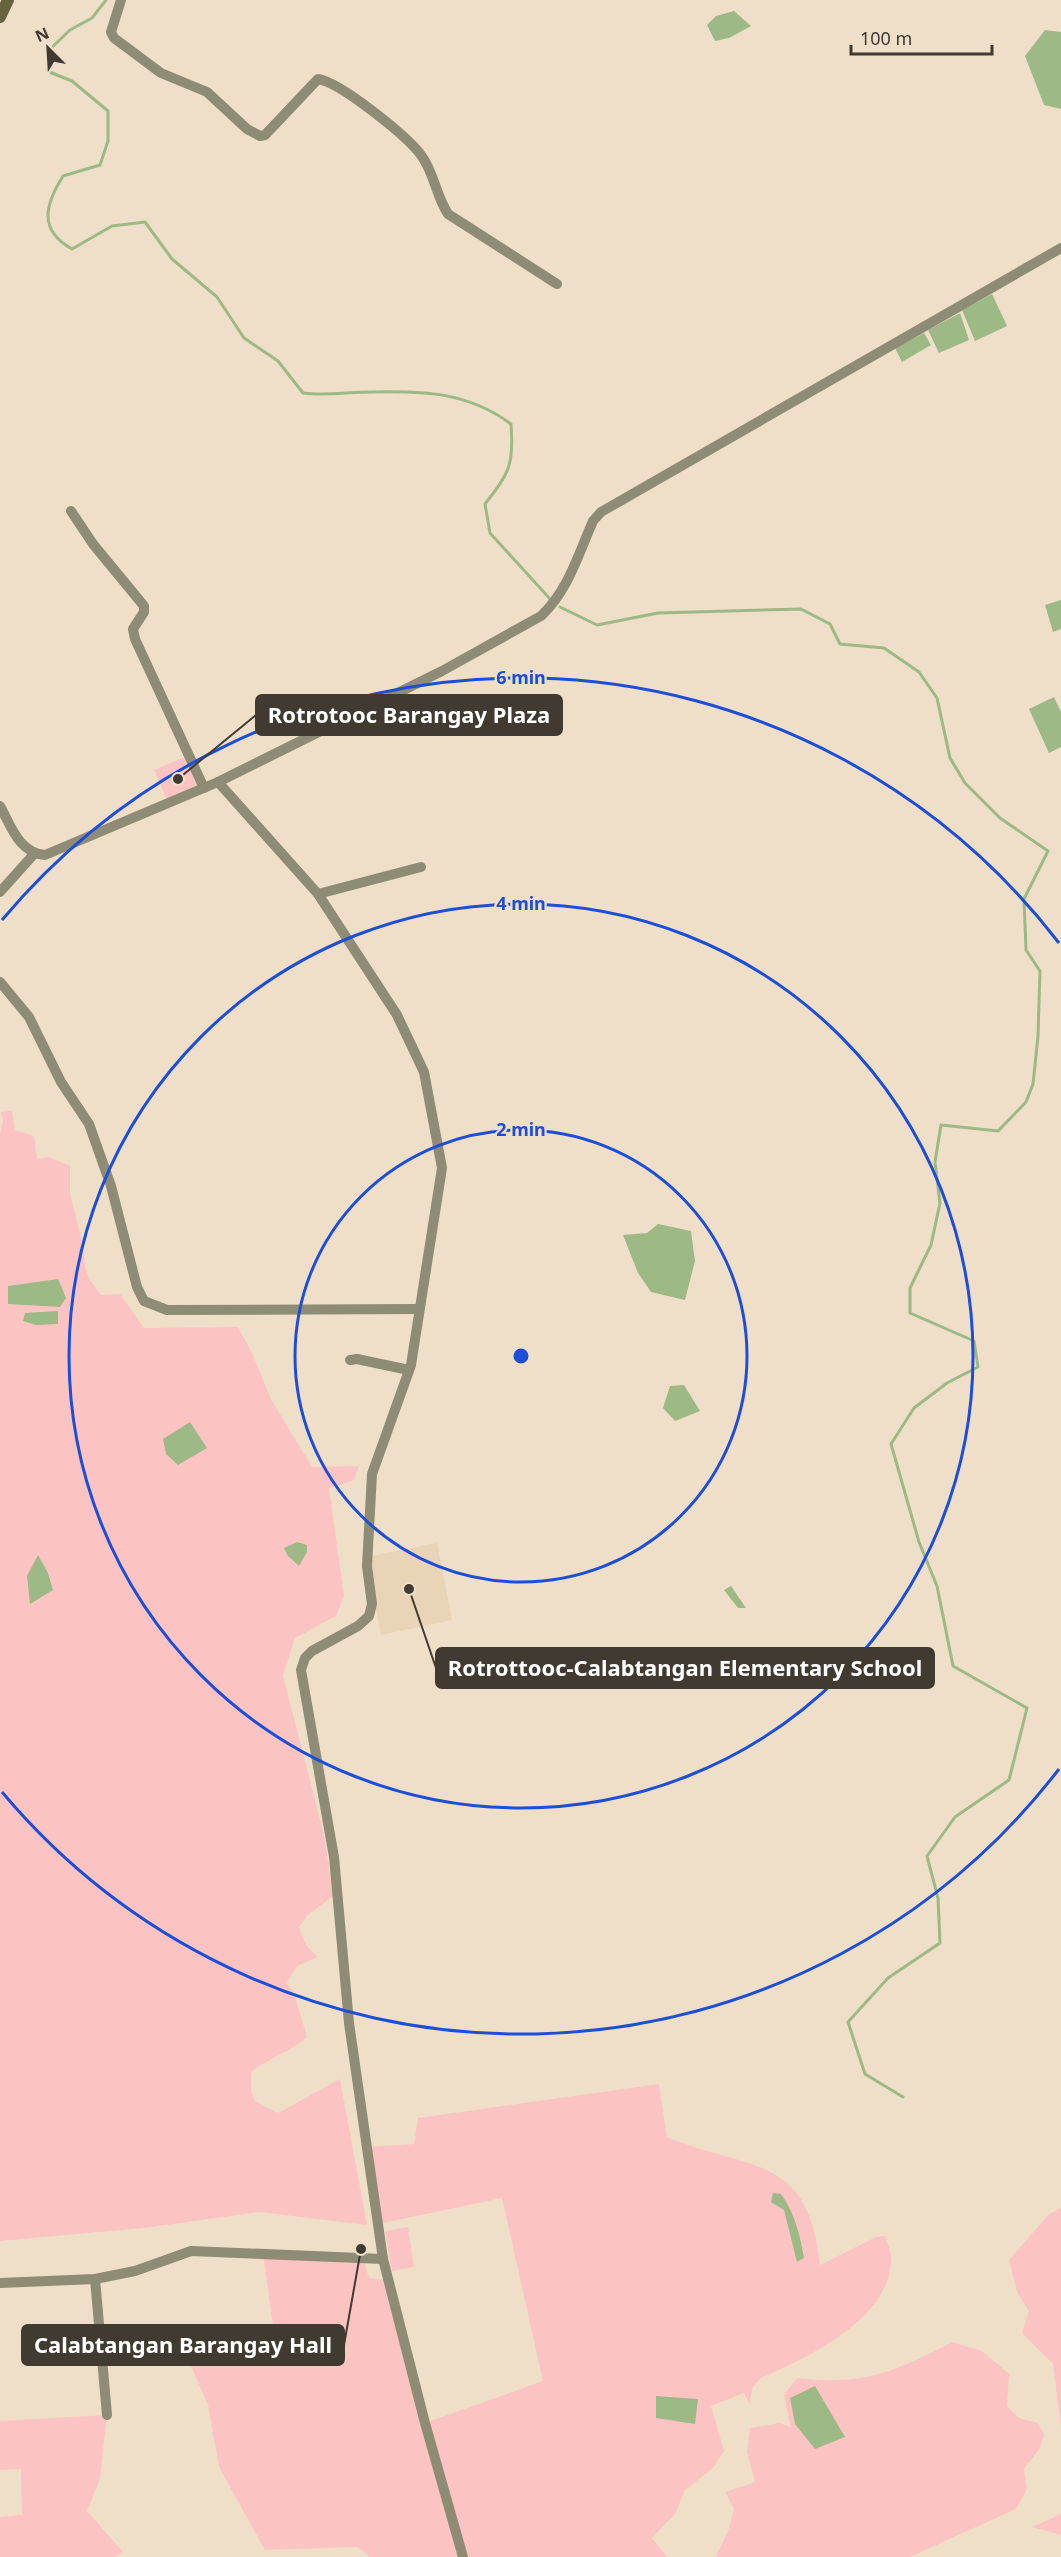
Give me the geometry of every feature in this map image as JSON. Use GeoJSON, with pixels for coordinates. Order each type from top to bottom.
{"type":"FeatureCollection","features":[{"type":"Feature","properties":{"kind":"main road"},"geometry":{"type":"LineString","coordinates":[[0,17],[8,0]]}},
{"type":"Feature","properties":{"kind":"street"},"geometry":{"type":"LineString","coordinates":[[121,0],[111,32],[114,38],[161,73],[207,92],[254,134],[266,135],[318,80],[385,118],[422,156],[441,203],[448,214],[557,284]]}},
{"type":"Feature","properties":{"kind":"street"},"geometry":{"type":"LineString","coordinates":[[0,806],[23,848],[34,854],[45,855],[219,782],[442,671],[541,616],[554,604],[564,589],[593,521],[601,512],[1056,255],[1061,248]]}},
{"type":"Feature","properties":{"kind":"street"},"geometry":{"type":"LineString","coordinates":[[71,511],[93,544],[144,606],[133,633],[204,788]]}},
{"type":"Feature","properties":{"kind":"street"},"geometry":{"type":"LineString","coordinates":[[219,782],[318,894],[397,1015],[424,1072],[442,1168],[434,1233],[409,1370],[372,1474],[368,1566],[372,1604],[369,1616],[358,1626],[312,1651],[305,1658],[301,1670],[334,1857],[349,2023],[383,2259],[464,2557]]}},
{"type":"Feature","properties":{"kind":"street"},"geometry":{"type":"LineString","coordinates":[[0,892],[34,854]]}},
{"type":"Feature","properties":{"kind":"street"},"geometry":{"type":"LineString","coordinates":[[318,894],[421,867]]}},
{"type":"Feature","properties":{"kind":"street"},"geometry":{"type":"LineString","coordinates":[[0,982],[29,1017],[61,1082],[89,1124],[111,1186],[137,1287],[144,1300],[167,1310],[419,1309]]}},
{"type":"Feature","properties":{"kind":"street"},"geometry":{"type":"LineString","coordinates":[[350,1360],[357,1359],[409,1370]]}},
{"type":"Feature","properties":{"kind":"street"},"geometry":{"type":"LineString","coordinates":[[0,2283],[96,2279],[135,2271],[191,2251],[383,2259]]}},
{"type":"Feature","properties":{"kind":"street"},"geometry":{"type":"LineString","coordinates":[[96,2279],[106,2415]]}},
{"type":"Feature","properties":{"kind":"shaded area"},"geometry":{"type":"Polygon","coordinates":[[[734,11],[751,26],[729,38],[715,41],[707,25],[716,16],[734,11]]]}},
{"type":"Feature","properties":{"kind":"shaded area"},"geometry":{"type":"Polygon","coordinates":[[[1045,30],[1061,32],[1061,109],[1044,105],[1025,56],[1045,30]]]}},
{"type":"Feature","properties":{"kind":"shaded area"},"geometry":{"type":"Polygon","coordinates":[[[992,294],[1007,326],[975,341],[962,310],[992,294]]]}},
{"type":"Feature","properties":{"kind":"shaded area"},"geometry":{"type":"Polygon","coordinates":[[[960,313],[969,340],[939,353],[928,330],[960,313]]]}},
{"type":"Feature","properties":{"kind":"shaded area"},"geometry":{"type":"Polygon","coordinates":[[[924,333],[931,345],[902,362],[895,348],[924,333]]]}},
{"type":"Feature","properties":{"kind":"shaded area"},"geometry":{"type":"Polygon","coordinates":[[[1061,600],[1061,629],[1053,632],[1045,605],[1061,600]]]}},
{"type":"Feature","properties":{"kind":"shaded area"},"geometry":{"type":"Polygon","coordinates":[[[1054,697],[1061,712],[1061,747],[1049,753],[1029,709],[1054,697]]]}},
{"type":"Feature","properties":{"kind":"shaded area"},"geometry":{"type":"Polygon","coordinates":[[[187,756],[202,788],[168,802],[154,770],[187,756]]]}},
{"type":"Feature","properties":{"kind":"shaded area"},"geometry":{"type":"Polygon","coordinates":[[[12,1111],[15,1130],[34,1136],[37,1159],[49,1157],[70,1166],[70,1194],[83,1245],[85,1267],[90,1280],[101,1295],[120,1294],[144,1328],[238,1327],[252,1353],[271,1399],[312,1467],[359,1466],[354,1480],[329,1488],[344,1596],[336,1616],[295,1638],[283,1675],[325,1839],[333,1896],[308,1915],[299,1927],[306,1945],[317,1957],[297,1966],[287,1983],[295,1996],[307,2037],[251,2072],[251,2091],[255,2101],[278,2113],[340,2079],[367,2225],[259,2212],[144,2228],[0,2241],[0,1134],[3,1122],[1,1112],[12,1111]]]}},
{"type":"Feature","properties":{"kind":"shaded area"},"geometry":{"type":"Polygon","coordinates":[[[658,1224],[691,1231],[695,1261],[685,1300],[651,1292],[638,1273],[623,1235],[647,1233],[658,1224]]]}},
{"type":"Feature","properties":{"kind":"shaded area"},"geometry":{"type":"Polygon","coordinates":[[[58,1279],[66,1298],[60,1307],[8,1304],[8,1286],[58,1279]]]}},
{"type":"Feature","properties":{"kind":"shaded area"},"geometry":{"type":"Polygon","coordinates":[[[58,1311],[58,1324],[36,1325],[23,1321],[25,1313],[58,1311]]]}},
{"type":"Feature","properties":{"kind":"shaded area"},"geometry":{"type":"Polygon","coordinates":[[[684,1385],[700,1411],[675,1421],[663,1408],[670,1386],[684,1385]]]}},
{"type":"Feature","properties":{"kind":"shaded area"},"geometry":{"type":"Polygon","coordinates":[[[190,1422],[207,1448],[178,1465],[166,1454],[163,1439],[190,1422]]]}},
{"type":"Feature","properties":{"kind":"shaded area"},"geometry":{"type":"Polygon","coordinates":[[[297,1542],[307,1545],[307,1552],[299,1566],[288,1556],[284,1548],[297,1542]]]}},
{"type":"Feature","properties":{"kind":"shaded area"},"geometry":{"type":"Polygon","coordinates":[[[437,1543],[452,1620],[381,1635],[366,1557],[437,1543]]]}},
{"type":"Feature","properties":{"kind":"shaded area"},"geometry":{"type":"Polygon","coordinates":[[[38,1555],[48,1573],[53,1590],[30,1604],[27,1576],[38,1555]]]}},
{"type":"Feature","properties":{"kind":"shaded area"},"geometry":{"type":"Polygon","coordinates":[[[731,1586],[746,1608],[738,1608],[724,1590],[731,1586]]]}},
{"type":"Feature","properties":{"kind":"shaded area"},"geometry":{"type":"Polygon","coordinates":[[[659,2084],[667,2137],[749,2163],[770,2172],[788,2184],[803,2202],[813,2228],[820,2265],[876,2237],[885,2236],[891,2256],[887,2280],[877,2300],[844,2333],[801,2359],[761,2378],[753,2387],[749,2403],[744,2393],[711,2406],[724,2451],[713,2468],[685,2490],[675,2514],[652,2538],[667,2557],[370,2557],[358,2547],[265,2550],[219,2467],[208,2405],[191,2366],[278,2362],[263,2253],[363,2258],[369,2278],[386,2280],[425,2423],[543,2381],[502,2198],[378,2224],[367,2147],[414,2144],[418,2118],[659,2084]]]}},
{"type":"Feature","properties":{"kind":"shaded area"},"geometry":{"type":"Polygon","coordinates":[[[773,2193],[781,2194],[796,2225],[804,2258],[797,2262],[784,2210],[771,2202],[773,2193]]]}},
{"type":"Feature","properties":{"kind":"shaded area"},"geometry":{"type":"Polygon","coordinates":[[[1061,2208],[1061,2427],[1053,2364],[1022,2333],[1029,2311],[1017,2292],[1009,2260],[1049,2214],[1061,2208]]]}},
{"type":"Feature","properties":{"kind":"shaded area"},"geometry":{"type":"Polygon","coordinates":[[[408,2227],[414,2267],[392,2271],[385,2231],[408,2227]]]}},
{"type":"Feature","properties":{"kind":"shaded area"},"geometry":{"type":"Polygon","coordinates":[[[952,2342],[982,2351],[1009,2374],[1007,2406],[1019,2418],[1038,2423],[1044,2434],[1040,2448],[1024,2469],[1027,2489],[1016,2509],[910,2557],[716,2557],[728,2531],[734,2509],[725,2492],[755,2482],[747,2452],[750,2428],[780,2423],[791,2427],[784,2395],[797,2378],[841,2380],[878,2374],[895,2369],[952,2342]]]}},
{"type":"Feature","properties":{"kind":"shaded area"},"geometry":{"type":"Polygon","coordinates":[[[815,2386],[845,2437],[815,2449],[795,2424],[790,2398],[815,2386]]]}},
{"type":"Feature","properties":{"kind":"shaded area"},"geometry":{"type":"Polygon","coordinates":[[[656,2396],[698,2399],[695,2424],[656,2418],[656,2396]]]}},
{"type":"Feature","properties":{"kind":"shaded area"},"geometry":{"type":"Polygon","coordinates":[[[107,2415],[100,2479],[87,2511],[123,2552],[115,2557],[0,2557],[0,2517],[22,2515],[21,2469],[0,2470],[0,2421],[107,2415]]]}},
{"type":"Feature","properties":{"kind":"shaded area"},"geometry":{"type":"Polygon","coordinates":[[[1061,2514],[1061,2535],[1032,2527],[1061,2514]]]}},
{"type":"Feature","properties":{"kind":"waterway"},"geometry":{"type":"LineString","coordinates":[[106,0],[92,18],[70,30],[47,52],[47,71],[72,81],[108,111],[108,141],[100,165],[63,176],[52,197],[48,216],[49,225],[54,234],[72,249],[112,226],[145,222],[172,259],[217,297],[244,338],[278,361],[303,393],[428,393],[478,405],[511,424],[512,449],[509,467],[485,504],[490,533],[551,600]]}},
{"type":"Feature","properties":{"kind":"waterway"},"geometry":{"type":"LineString","coordinates":[[560,607],[597,625],[658,613],[801,609],[830,624],[840,644],[884,648],[919,672],[937,698],[950,758],[965,783],[1000,818],[1048,851],[1024,899],[1026,950],[1040,971],[1038,1036],[1033,1084],[1026,1102],[998,1131],[941,1125],[935,1162],[940,1203],[931,1245],[910,1288],[910,1313],[974,1341],[978,1367],[947,1383],[914,1408],[891,1444],[919,1542],[937,1586],[953,1666],[1027,1708],[1009,1780],[955,1817],[927,1856],[938,1898],[940,1943],[888,1978],[848,2022],[865,2074],[903,2097]]}},
{"type":"Feature","properties":{"kind":"place","name":"Rotrotooc Barangay Plaza"},"geometry":{"type":"Point","coordinates":[178,779]}},
{"type":"Feature","properties":{"kind":"place","name":"Rotrottooc-Calabtangan Elementary School"},"geometry":{"type":"Point","coordinates":[409,1589]}},
{"type":"Feature","properties":{"kind":"place","name":"Calabtangan Barangay Hall"},"geometry":{"type":"Point","coordinates":[361,2249]}}]}
